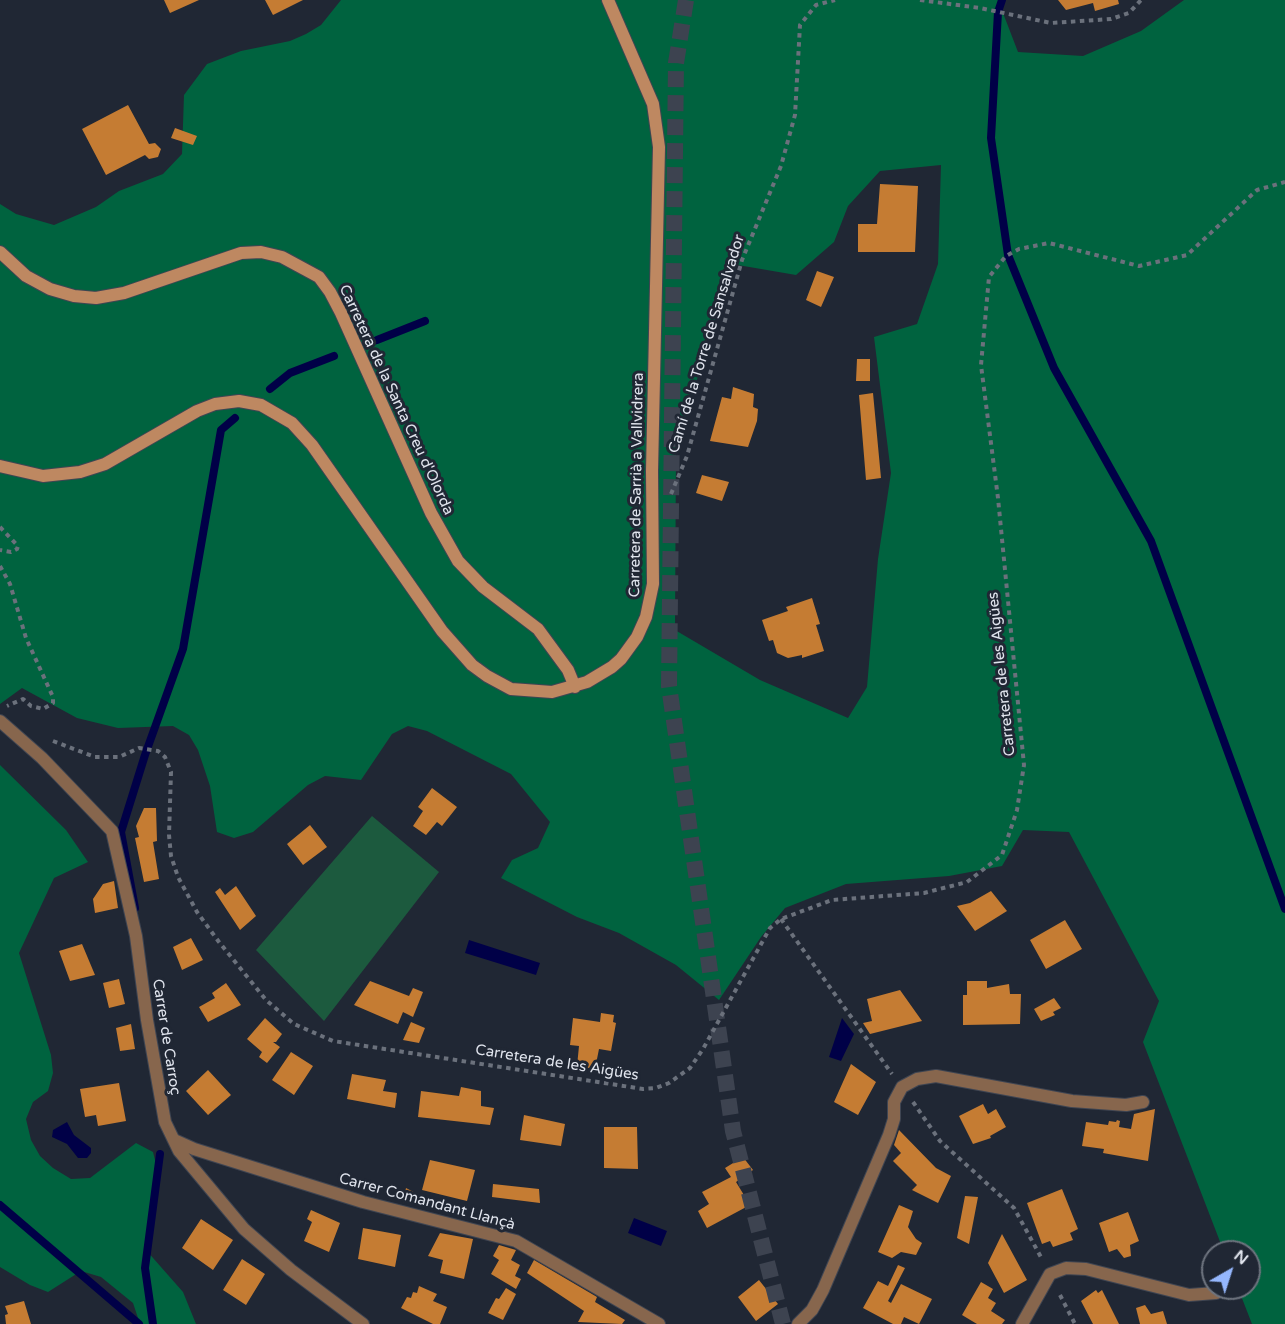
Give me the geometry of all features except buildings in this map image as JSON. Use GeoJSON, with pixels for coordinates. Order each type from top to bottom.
{"type":"FeatureCollection","features":[{"type":"Feature","properties":{"kind":"main road","name":"Carretera de Sarrià a Vallvidrera"},"geometry":{"type":"LineString","coordinates":[[0,466],[43,476],[80,472],[105,464],[196,411],[215,404],[239,401],[261,405],[292,423],[312,445],[442,631],[472,665],[511,689],[541,692],[575,687],[601,675],[621,659],[646,617],[653,584],[652,471],[659,147],[653,104],[608,0]]}},
{"type":"Feature","properties":{"kind":"main road","name":"Carretera de la Santa Creu d'Olorda"},"geometry":{"type":"LineString","coordinates":[[0,252],[26,276],[50,289],[74,296],[96,298],[124,293],[241,253],[261,252],[282,257],[319,277],[341,313],[431,513],[458,561],[483,587],[538,629],[568,670],[575,687]]}},
{"type":"Feature","properties":{"kind":"street","name":"Carrer de Carroç"},"geometry":{"type":"LineString","coordinates":[[2,717],[112,831],[136,936],[147,1020],[165,1122],[174,1140],[200,1178],[244,1229],[291,1270],[363,1324]]}},
{"type":"Feature","properties":{"kind":"street"},"geometry":{"type":"LineString","coordinates":[[798,1324],[812,1310],[828,1279],[889,1135],[894,1119],[894,1102],[902,1087],[917,1078],[936,1076],[1072,1101],[1126,1105],[1143,1102]]}},
{"type":"Feature","properties":{"kind":"street","name":"Carrer Comandant Llançà"},"geometry":{"type":"LineString","coordinates":[[174,1140],[194,1149],[363,1202],[516,1241],[658,1324]]}},
{"type":"Feature","properties":{"kind":"street"},"geometry":{"type":"LineString","coordinates":[[1022,1324],[1050,1274],[1066,1268],[1086,1269],[1181,1294],[1201,1293]]}},
{"type":"Feature","properties":{"kind":"path","name":"Camí de la Torre de Sansalvador"},"geometry":{"type":"LineString","coordinates":[[669,499],[687,456],[742,260],[784,156],[798,93],[800,25],[816,5],[835,0]]}},
{"type":"Feature","properties":{"kind":"path"},"geometry":{"type":"LineString","coordinates":[[920,0],[980,8],[1051,22],[1111,19],[1129,13],[1141,0]]}},
{"type":"Feature","properties":{"kind":"path","name":"Carretera de les Aigües"},"geometry":{"type":"LineString","coordinates":[[51,740],[95,757],[119,757],[139,748],[147,748],[165,757],[171,772],[169,835],[171,856],[178,877],[197,912],[279,1014],[312,1034],[333,1041],[643,1089],[656,1088],[690,1068],[770,928],[781,919],[832,900],[924,893],[967,882],[1002,855],[1017,810],[1024,765],[998,498],[981,365],[989,277],[1006,256],[1020,249],[1049,243],[1139,266],[1187,255],[1257,190],[1285,182]]}},
{"type":"Feature","properties":{"kind":"path"},"geometry":{"type":"LineString","coordinates":[[0,527],[18,546],[18,549],[11,552],[0,550]]}},
{"type":"Feature","properties":{"kind":"path"},"geometry":{"type":"LineString","coordinates":[[0,567],[10,584],[26,638],[53,703],[43,709],[31,706],[23,699],[12,702],[2,717]]}},
{"type":"Feature","properties":{"kind":"path"},"geometry":{"type":"LineString","coordinates":[[781,919],[893,1075]]}},
{"type":"Feature","properties":{"kind":"path"},"geometry":{"type":"LineString","coordinates":[[908,1095],[940,1141],[1014,1208],[1039,1253]]}},
{"type":"Feature","properties":{"kind":"path"},"geometry":{"type":"LineString","coordinates":[[1066,1307],[1074,1324]]}},
{"type":"Feature","properties":{"kind":"green space"},"geometry":{"type":"Polygon","coordinates":[[[341,0],[998,0],[1018,52],[1083,56],[1141,31],[1184,0],[1285,0],[1285,1324],[1252,1324],[1243,1300],[1261,1300],[1261,1240],[1219,1240],[1143,1042],[1159,1001],[1069,832],[1023,830],[1002,866],[949,876],[846,884],[785,908],[761,937],[719,1000],[676,965],[619,933],[577,917],[501,878],[512,860],[538,848],[550,822],[511,774],[427,731],[408,726],[392,734],[361,780],[325,776],[308,785],[253,832],[234,838],[217,832],[210,786],[198,750],[189,735],[173,726],[118,728],[77,718],[22,688],[0,704],[0,204],[16,214],[54,225],[96,207],[119,191],[163,174],[182,154],[184,95],[207,64],[241,51],[290,41],[321,25],[341,0]],[[941,165],[880,171],[848,206],[834,242],[796,275],[732,264],[676,449],[675,630],[760,680],[848,718],[867,687],[878,559],[891,473],[874,337],[917,324],[938,264],[941,165]]]}},
{"type":"Feature","properties":{"kind":"green space"},"geometry":{"type":"Polygon","coordinates":[[[0,765],[66,830],[88,862],[54,878],[19,953],[51,1055],[53,1073],[48,1091],[33,1102],[26,1119],[31,1140],[40,1156],[53,1168],[71,1179],[90,1178],[136,1143],[153,1152],[158,1172],[157,1193],[146,1250],[183,1292],[196,1324],[140,1324],[133,1303],[101,1277],[81,1271],[48,1292],[30,1285],[0,1267],[0,765]]]}},
{"type":"Feature","properties":{"kind":"green space"},"geometry":{"type":"Polygon","coordinates":[[[372,816],[439,872],[324,1021],[256,950],[372,816]]]}},
{"type":"Feature","properties":{"kind":"shaded area"},"geometry":{"type":"Polygon","coordinates":[[[469,940],[540,963],[536,975],[465,953],[469,940]]]}},
{"type":"Feature","properties":{"kind":"shaded area"},"geometry":{"type":"Polygon","coordinates":[[[842,1018],[854,1034],[841,1061],[829,1057],[842,1018]]]}},
{"type":"Feature","properties":{"kind":"shaded area"},"geometry":{"type":"Polygon","coordinates":[[[67,1122],[74,1135],[91,1148],[91,1153],[87,1158],[78,1158],[67,1144],[52,1137],[53,1130],[67,1122]]]}},
{"type":"Feature","properties":{"kind":"shaded area"},"geometry":{"type":"Polygon","coordinates":[[[634,1218],[667,1231],[661,1246],[628,1233],[634,1218]]]}},
{"type":"Feature","properties":{"kind":"waterway"},"geometry":{"type":"LineString","coordinates":[[1002,0],[998,12],[991,138],[1008,255],[1054,368],[1151,541],[1285,909]]}},
{"type":"Feature","properties":{"kind":"waterway"},"geometry":{"type":"LineString","coordinates":[[377,340],[425,321]]}},
{"type":"Feature","properties":{"kind":"waterway"},"geometry":{"type":"LineString","coordinates":[[270,389],[290,373],[334,356]]}},
{"type":"Feature","properties":{"kind":"waterway"},"geometry":{"type":"LineString","coordinates":[[135,908],[121,832],[145,755],[183,649],[221,430],[235,418]]}},
{"type":"Feature","properties":{"kind":"waterway"},"geometry":{"type":"LineString","coordinates":[[153,1324],[145,1268],[160,1154]]}},
{"type":"Feature","properties":{"kind":"waterway"},"geometry":{"type":"LineString","coordinates":[[0,1205],[139,1324]]}},
{"type":"Feature","properties":{"kind":"tunnel"},"geometry":{"type":"LineString","coordinates":[[686,0],[676,63],[669,686],[733,1131],[783,1324]]}}]}
